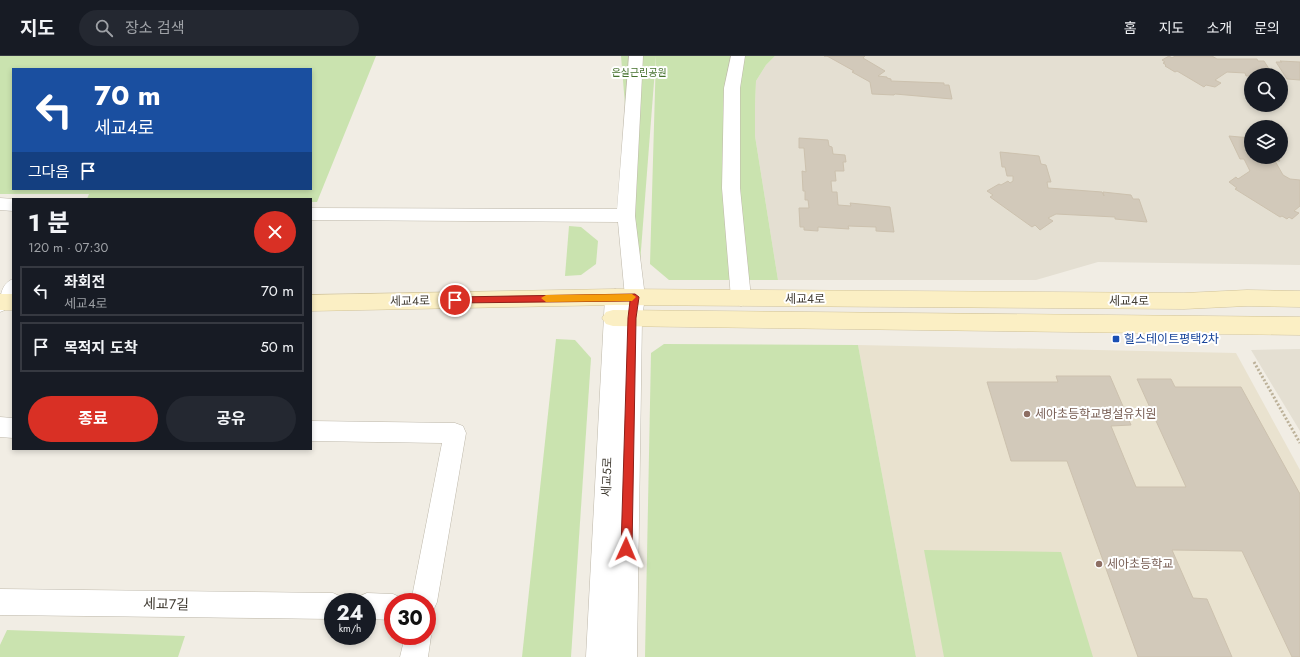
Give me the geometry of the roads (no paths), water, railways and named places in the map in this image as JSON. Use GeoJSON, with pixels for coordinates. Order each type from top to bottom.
{"type":"FeatureCollection","features":[{"type":"Feature","properties":{"kind":"street"},"geometry":{"type":"LineString","coordinates":[[624,307],[626,216],[636,56]]}},
{"type":"Feature","properties":{"kind":"street"},"geometry":{"type":"LineString","coordinates":[[738,56],[732,88],[731,188],[741,298]]}},
{"type":"Feature","properties":{"kind":"street"},"geometry":{"type":"LineString","coordinates":[[0,204],[12,204]]}},
{"type":"Feature","properties":{"kind":"street"},"geometry":{"type":"LineString","coordinates":[[312,214],[626,216]]}},
{"type":"Feature","properties":{"kind":"street","name":"세교4로"},"geometry":{"type":"LineString","coordinates":[[624,307],[741,298],[1176,301],[1247,298],[1300,299]]}},
{"type":"Feature","properties":{"kind":"street","name":"세교4로"},"geometry":{"type":"LineString","coordinates":[[312,303],[624,307],[1300,326]]}},
{"type":"Feature","properties":{"kind":"street","name":"세교5로"},"geometry":{"type":"LineString","coordinates":[[600,657],[624,307]]}},
{"type":"Feature","properties":{"kind":"street","name":"세교5로"},"geometry":{"type":"LineString","coordinates":[[623,657],[624,307]]}},
{"type":"Feature","properties":{"kind":"street"},"geometry":{"type":"LineString","coordinates":[[0,427],[12,428]]}},
{"type":"Feature","properties":{"kind":"street"},"geometry":{"type":"LineString","coordinates":[[312,431],[455,433],[426,593]]}},
{"type":"Feature","properties":{"kind":"street","name":"세교7길"},"geometry":{"type":"LineString","coordinates":[[0,602],[324,606]]}},
{"type":"Feature","properties":{"kind":"street"},"geometry":{"type":"LineString","coordinates":[[414,657],[416,645]]}},
{"type":"Feature","properties":{"kind":"place","name":"힐스테이트평택2차"},"geometry":{"type":"Point","coordinates":[1116,339]}},
{"type":"Feature","properties":{"kind":"place","name":"세아초등학교병설유치원"},"geometry":{"type":"Point","coordinates":[1027,414]}},
{"type":"Feature","properties":{"kind":"place","name":"세아초등학교"},"geometry":{"type":"Point","coordinates":[1099,564]}},
{"type":"Feature","properties":{"kind":"park label","name":"은실근린공원"},"geometry":{"type":"Point","coordinates":[639,72]}}]}
